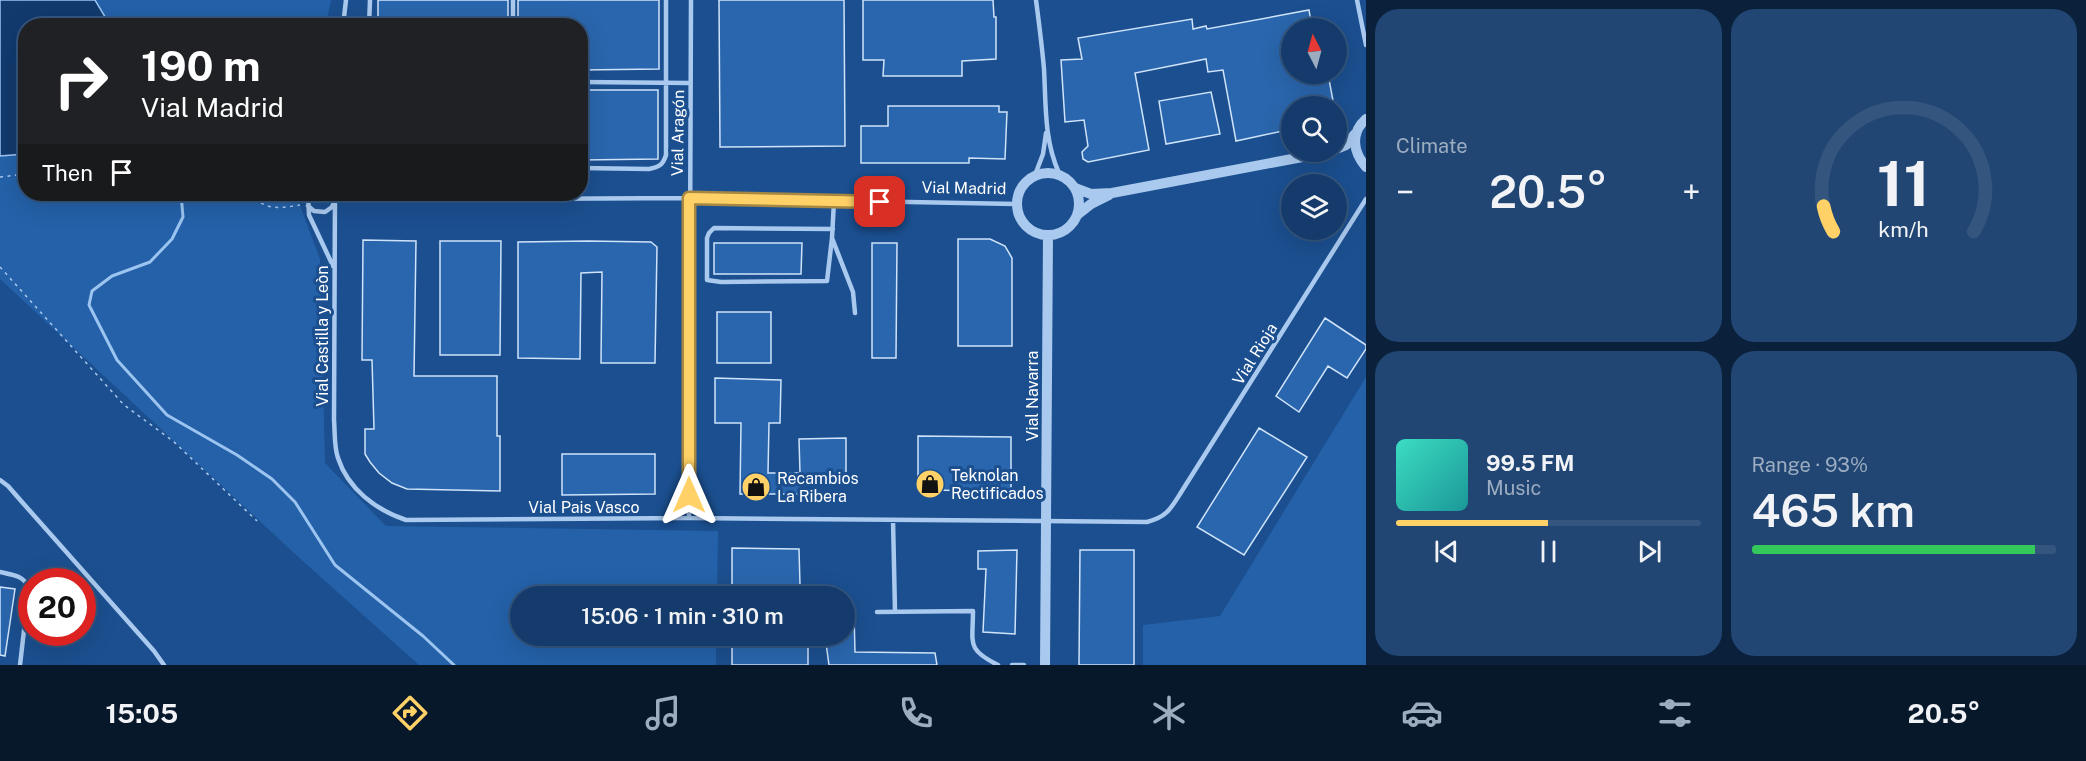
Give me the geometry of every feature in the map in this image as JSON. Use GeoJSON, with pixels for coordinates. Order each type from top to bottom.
{"type":"FeatureCollection","features":[{"type":"Feature","properties":{"kind":"street"},"geometry":{"type":"LineString","coordinates":[[1366,119],[1361,123],[1356,134],[1354,147],[1366,167]]}},
{"type":"Feature","properties":{"kind":"street"},"geometry":{"type":"LineString","coordinates":[[1347,143],[1356,134]]}},
{"type":"Feature","properties":{"kind":"street"},"geometry":{"type":"LineString","coordinates":[[1347,151],[1357,155]]}},
{"type":"Feature","properties":{"kind":"street"},"geometry":{"type":"LineString","coordinates":[[1075,188],[1091,194],[1112,193],[1281,161]]}},
{"type":"Feature","properties":{"kind":"street"},"geometry":{"type":"LineString","coordinates":[[1077,215],[1079,198],[1075,188],[1059,173],[1046,172],[1035,175],[1025,182],[1018,192],[1016,204],[1018,216],[1036,233],[1048,235],[1068,228],[1077,215],[1091,204],[1112,193]]}},
{"type":"Feature","properties":{"kind":"street","name":"Vial Navarra"},"geometry":{"type":"LineString","coordinates":[[1045,665],[1048,235]]}},
{"type":"Feature","properties":{"kind":"lane"},"geometry":{"type":"LineString","coordinates":[[344,18],[346,0]]}},
{"type":"Feature","properties":{"kind":"lane"},"geometry":{"type":"LineString","coordinates":[[369,18],[370,0]]}},
{"type":"Feature","properties":{"kind":"lane"},"geometry":{"type":"LineString","coordinates":[[513,0],[513,18]]}},
{"type":"Feature","properties":{"kind":"lane"},"geometry":{"type":"LineString","coordinates":[[588,168],[650,169],[658,168],[664,162],[666,155],[666,0]]}},
{"type":"Feature","properties":{"kind":"lane","name":"Vial Aragón"},"geometry":{"type":"LineString","coordinates":[[689,518],[691,0]]}},
{"type":"Feature","properties":{"kind":"lane"},"geometry":{"type":"LineString","coordinates":[[1035,175],[1043,154],[1046,130],[1044,69],[1036,0]]}},
{"type":"Feature","properties":{"kind":"lane"},"geometry":{"type":"LineString","coordinates":[[1357,0],[1366,45]]}},
{"type":"Feature","properties":{"kind":"lane"},"geometry":{"type":"LineString","coordinates":[[588,82],[690,83]]}},
{"type":"Feature","properties":{"kind":"lane"},"geometry":{"type":"LineString","coordinates":[[1046,130],[1053,160],[1059,173]]}},
{"type":"Feature","properties":{"kind":"lane","name":"Vial Madrid"},"geometry":{"type":"LineString","coordinates":[[588,197],[1016,204]]}},
{"type":"Feature","properties":{"kind":"lane","name":"Vial Rioja"},"geometry":{"type":"LineString","coordinates":[[1161,519],[1172,508],[1366,199]]}},
{"type":"Feature","properties":{"kind":"lane"},"geometry":{"type":"LineString","coordinates":[[307,201],[314,228],[334,272]]}},
{"type":"Feature","properties":{"kind":"lane"},"geometry":{"type":"LineString","coordinates":[[306,205],[314,211],[325,212],[332,207],[334,201]]}},
{"type":"Feature","properties":{"kind":"lane","name":"Vial Castilla y Leòn"},"geometry":{"type":"LineString","coordinates":[[335,201],[334,420],[337,456],[346,477]]}},
{"type":"Feature","properties":{"kind":"lane"},"geometry":{"type":"LineString","coordinates":[[833,229],[714,228],[707,238],[707,280],[721,282],[827,281],[833,229],[834,201]]}},
{"type":"Feature","properties":{"kind":"lane"},"geometry":{"type":"LineString","coordinates":[[832,238],[854,292],[855,313]]}},
{"type":"Feature","properties":{"kind":"lane","name":"Vial Pais Vasco"},"geometry":{"type":"LineString","coordinates":[[346,477],[377,507],[387,514],[406,520],[689,518],[1147,522],[1161,519]]}},
{"type":"Feature","properties":{"kind":"lane"},"geometry":{"type":"LineString","coordinates":[[0,480],[22,502],[164,665]]}},
{"type":"Feature","properties":{"kind":"lane"},"geometry":{"type":"LineString","coordinates":[[893,520],[895,611]]}},
{"type":"Feature","properties":{"kind":"lane"},"geometry":{"type":"LineString","coordinates":[[0,572],[25,579],[29,587],[20,665]]}},
{"type":"Feature","properties":{"kind":"lane"},"geometry":{"type":"LineString","coordinates":[[877,612],[973,611],[973,645],[979,656],[998,665]]}},
{"type":"Feature","properties":{"kind":"lane"},"geometry":{"type":"LineString","coordinates":[[1015,665],[1024,665]]}},
{"type":"Feature","properties":{"kind":"path"},"geometry":{"type":"LineString","coordinates":[[0,177],[18,175]]}},
{"type":"Feature","properties":{"kind":"path"},"geometry":{"type":"LineString","coordinates":[[257,201],[262,205],[277,209],[306,205]]}},
{"type":"Feature","properties":{"kind":"path"},"geometry":{"type":"LineString","coordinates":[[0,267],[124,405],[173,441],[257,521]]}},
{"type":"Feature","properties":{"kind":"shaded area"},"geometry":{"type":"Polygon","coordinates":[[[0,0],[95,0],[106,18],[18,18],[18,155],[0,156],[0,0]]]}},
{"type":"Feature","properties":{"kind":"shaded area"},"geometry":{"type":"Polygon","coordinates":[[[95,0],[331,0],[328,18],[106,18],[95,0]]]}},
{"type":"Feature","properties":{"kind":"shaded area"},"geometry":{"type":"Polygon","coordinates":[[[18,155],[18,201],[298,201],[320,259],[325,463],[386,526],[718,531],[717,586],[510,586],[510,646],[716,646],[716,665],[419,665],[295,554],[0,279],[0,156],[18,155]]]}},
{"type":"Feature","properties":{"kind":"shaded area"},"geometry":{"type":"Polygon","coordinates":[[[1366,377],[1366,665],[1143,665],[1143,625],[1220,616],[1366,377]]]}},
{"type":"Feature","properties":{"kind":"building"},"geometry":{"type":"Polygon","coordinates":[[[378,0],[508,0],[508,18],[378,18],[378,0]]]}},
{"type":"Feature","properties":{"kind":"building"},"geometry":{"type":"Polygon","coordinates":[[[518,0],[659,0],[659,69],[588,70],[588,18],[518,18],[518,0]]]}},
{"type":"Feature","properties":{"kind":"building"},"geometry":{"type":"Polygon","coordinates":[[[719,0],[844,0],[845,146],[720,147],[719,0]]]}},
{"type":"Feature","properties":{"kind":"building"},"geometry":{"type":"Polygon","coordinates":[[[863,0],[993,0],[994,17],[996,17],[996,59],[962,61],[962,76],[883,76],[884,60],[863,60],[863,0]]]}},
{"type":"Feature","properties":{"kind":"building"},"geometry":{"type":"Polygon","coordinates":[[[1309,10],[1310,18],[1281,18],[1281,84],[1330,84],[1332,96],[1281,96],[1281,131],[1236,141],[1223,70],[1208,72],[1206,59],[1135,73],[1149,150],[1088,162],[1083,159],[1082,152],[1088,146],[1084,120],[1065,122],[1061,60],[1082,59],[1078,38],[1192,19],[1193,29],[1206,26],[1207,29],[1309,10]]]}},
{"type":"Feature","properties":{"kind":"building"},"geometry":{"type":"Polygon","coordinates":[[[588,90],[658,90],[658,159],[588,160],[588,90]]]}},
{"type":"Feature","properties":{"kind":"building"},"geometry":{"type":"Polygon","coordinates":[[[1211,92],[1220,134],[1166,144],[1159,101],[1211,92]]]}},
{"type":"Feature","properties":{"kind":"building"},"geometry":{"type":"Polygon","coordinates":[[[888,106],[999,106],[999,112],[1007,112],[1005,159],[969,158],[969,163],[861,163],[861,126],[888,126],[888,106]]]}},
{"type":"Feature","properties":{"kind":"building"},"geometry":{"type":"Polygon","coordinates":[[[958,239],[990,239],[1005,246],[1012,258],[1012,346],[958,346],[958,239]]]}},
{"type":"Feature","properties":{"kind":"building"},"geometry":{"type":"Polygon","coordinates":[[[363,240],[416,241],[414,376],[497,376],[500,491],[407,489],[392,483],[379,473],[365,454],[365,429],[374,429],[372,360],[362,360],[363,240]]]}},
{"type":"Feature","properties":{"kind":"building"},"geometry":{"type":"Polygon","coordinates":[[[440,241],[501,241],[500,355],[440,355],[440,241]]]}},
{"type":"Feature","properties":{"kind":"building"},"geometry":{"type":"Polygon","coordinates":[[[518,242],[651,242],[657,247],[655,363],[601,363],[602,272],[581,273],[580,359],[518,358],[518,242]]]}},
{"type":"Feature","properties":{"kind":"building"},"geometry":{"type":"Polygon","coordinates":[[[714,243],[802,243],[801,274],[714,274],[714,243]]]}},
{"type":"Feature","properties":{"kind":"building"},"geometry":{"type":"Polygon","coordinates":[[[872,243],[897,243],[896,358],[872,358],[872,243]]]}},
{"type":"Feature","properties":{"kind":"building"},"geometry":{"type":"Polygon","coordinates":[[[717,312],[771,312],[771,363],[717,363],[717,312]]]}},
{"type":"Feature","properties":{"kind":"building"},"geometry":{"type":"Polygon","coordinates":[[[1325,318],[1366,345],[1366,349],[1347,378],[1328,366],[1299,412],[1276,396],[1325,318]]]}},
{"type":"Feature","properties":{"kind":"building"},"geometry":{"type":"Polygon","coordinates":[[[715,378],[781,380],[780,423],[769,423],[768,473],[800,473],[799,439],[846,438],[846,484],[801,485],[799,494],[740,494],[741,423],[715,423],[715,378]]]}},
{"type":"Feature","properties":{"kind":"building"},"geometry":{"type":"Polygon","coordinates":[[[1259,428],[1307,457],[1244,555],[1197,527],[1259,428]]]}},
{"type":"Feature","properties":{"kind":"building"},"geometry":{"type":"Polygon","coordinates":[[[918,436],[1011,437],[1011,491],[918,490],[918,436]]]}},
{"type":"Feature","properties":{"kind":"building"},"geometry":{"type":"Polygon","coordinates":[[[562,454],[655,454],[655,494],[562,495],[562,454]]]}},
{"type":"Feature","properties":{"kind":"building"},"geometry":{"type":"Polygon","coordinates":[[[732,548],[799,549],[800,585],[808,586],[732,586],[732,548]]]}},
{"type":"Feature","properties":{"kind":"building"},"geometry":{"type":"Polygon","coordinates":[[[1017,550],[1015,634],[983,632],[986,569],[978,569],[978,551],[1017,550]]]}},
{"type":"Feature","properties":{"kind":"building"},"geometry":{"type":"Polygon","coordinates":[[[1080,550],[1134,550],[1134,665],[1079,665],[1080,550]]]}},
{"type":"Feature","properties":{"kind":"building"},"geometry":{"type":"Polygon","coordinates":[[[0,587],[15,589],[5,656],[0,655],[0,587]]]}},
{"type":"Feature","properties":{"kind":"building"},"geometry":{"type":"Polygon","coordinates":[[[732,646],[808,646],[808,665],[732,665],[732,646]]]}},
{"type":"Feature","properties":{"kind":"building"},"geometry":{"type":"Polygon","coordinates":[[[826,646],[855,646],[855,652],[935,653],[937,665],[829,665],[826,646]]]}},
{"type":"Feature","properties":{"kind":"waterway"},"geometry":{"type":"LineString","coordinates":[[182,201],[183,217],[172,239],[150,262],[112,276],[92,291],[89,305],[117,360],[167,415],[237,455],[272,479],[295,502],[335,565],[423,636],[454,665]]}},
{"type":"Feature","properties":{"kind":"place","name":"Teknolan Rectificados"},"geometry":{"type":"Point","coordinates":[930,484]}},
{"type":"Feature","properties":{"kind":"place","name":"Recambios La Ribera"},"geometry":{"type":"Point","coordinates":[756,487]}},
{"type":"Feature","properties":{"kind":"route"},"geometry":{"type":"LineString","coordinates":[[689,495],[689,198],[880,202]]}}]}
